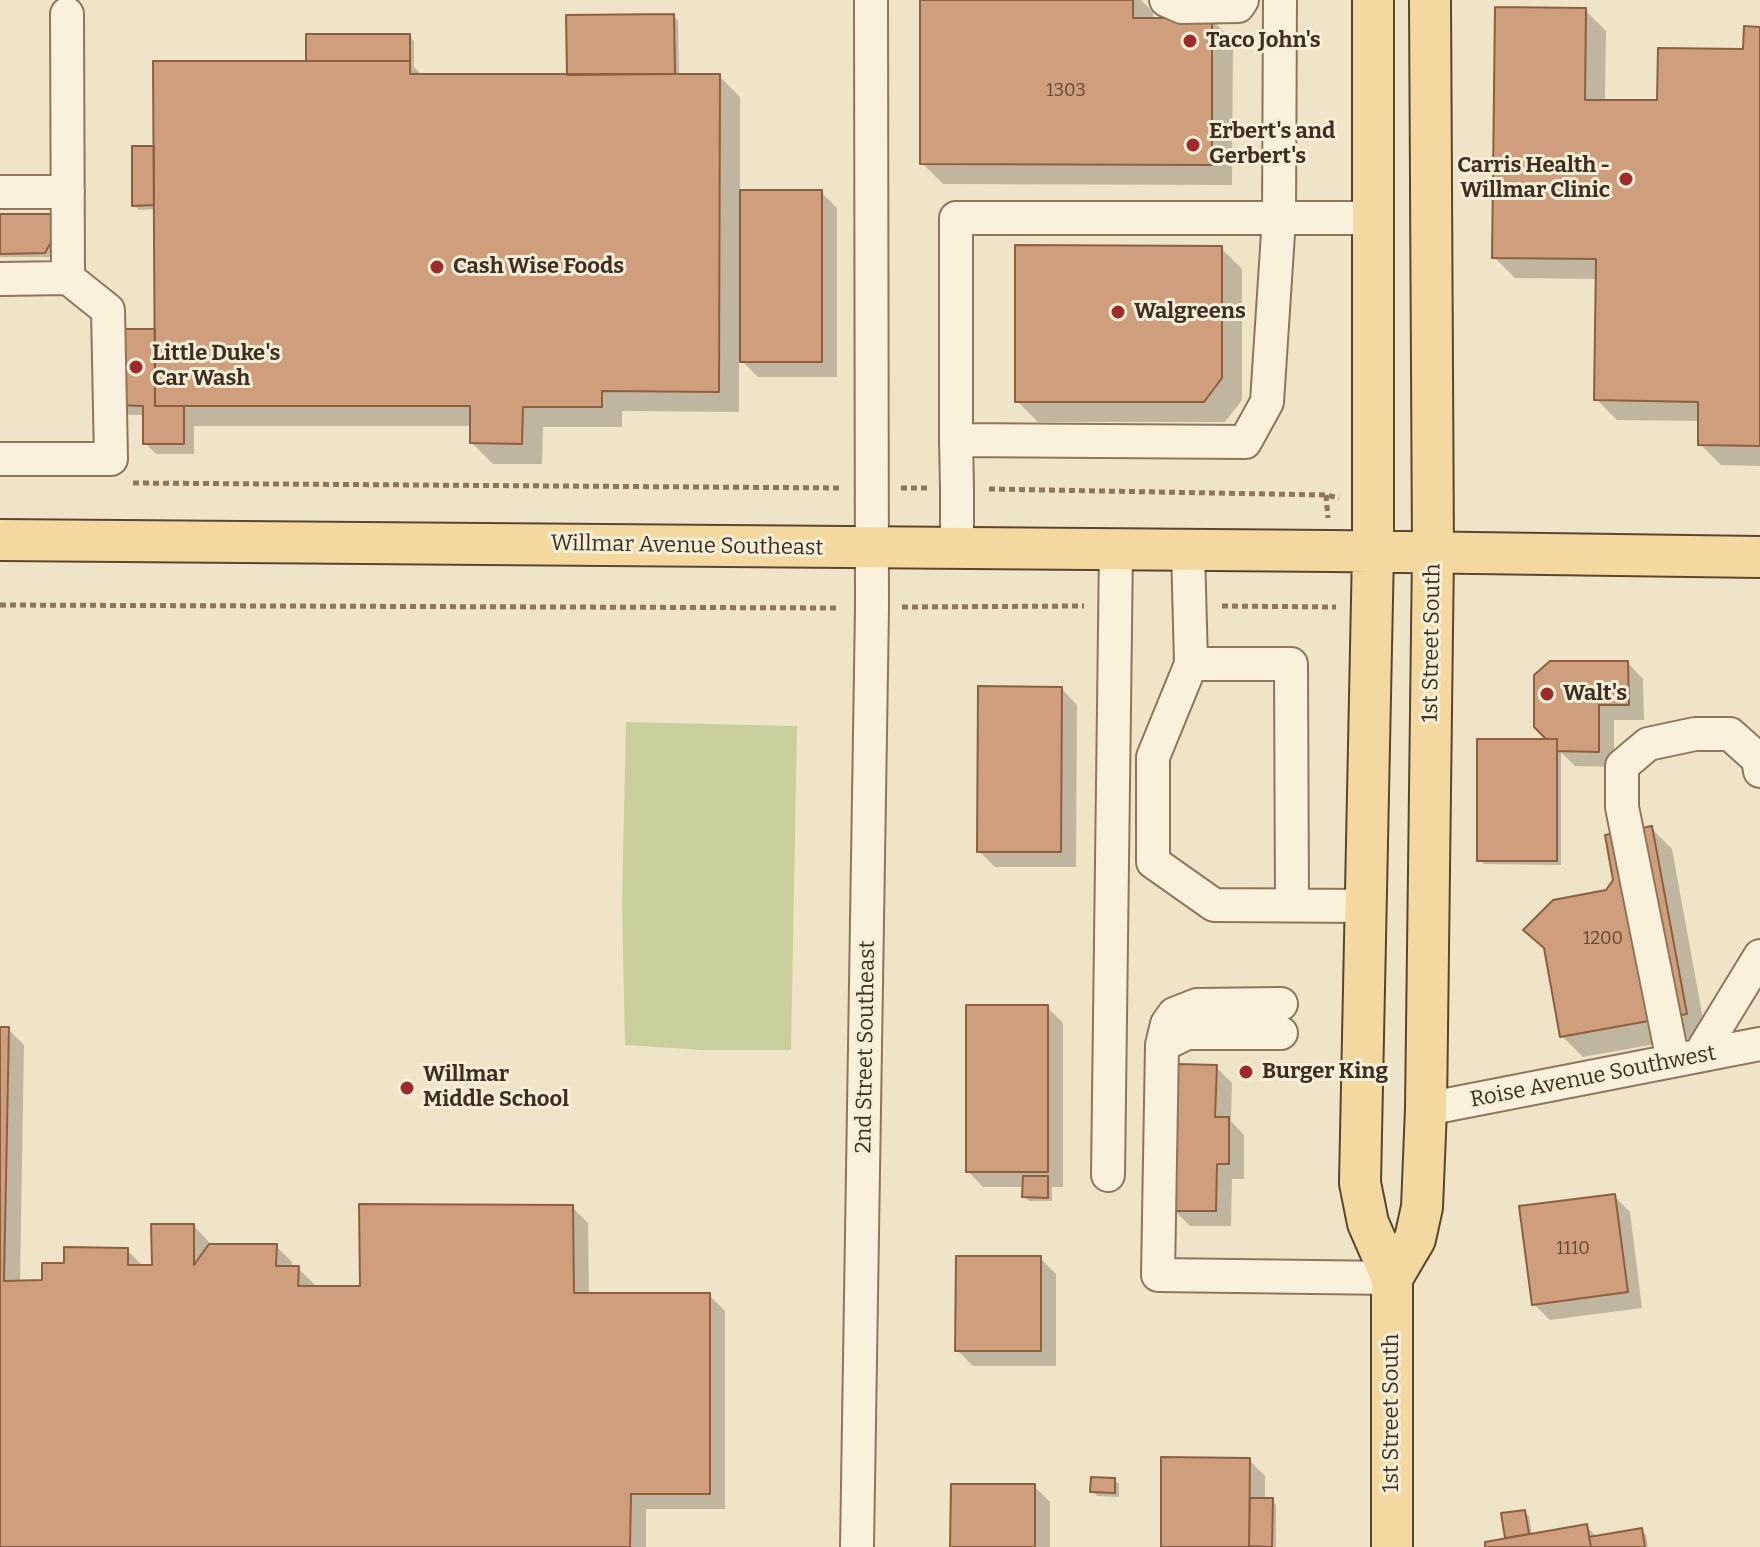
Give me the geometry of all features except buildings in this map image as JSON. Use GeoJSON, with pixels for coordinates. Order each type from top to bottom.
{"type":"FeatureCollection","features":[{"type":"Feature","properties":{"kind":"main road","name":"1st Street South"},"geometry":{"type":"LineString","coordinates":[[1373,0],[1373,551],[1360,1183],[1368,1223],[1392,1278],[1392,1547]]}},
{"type":"Feature","properties":{"kind":"main road","name":"1st Street South"},"geometry":{"type":"LineString","coordinates":[[1392,1278],[1415,1239],[1422,1207],[1426,1109],[1433,552],[1430,0]]}},
{"type":"Feature","properties":{"kind":"main road","name":"Willmar Avenue Southeast"},"geometry":{"type":"LineString","coordinates":[[0,540],[1760,557]]}},
{"type":"Feature","properties":{"kind":"street","name":"2nd Street Southeast"},"geometry":{"type":"LineString","coordinates":[[857,1547],[873,547],[871,0]]}},
{"type":"Feature","properties":{"kind":"street"},"geometry":{"type":"LineString","coordinates":[[1166,0],[1182,7],[1238,6],[1242,0]]}},
{"type":"Feature","properties":{"kind":"street"},"geometry":{"type":"LineString","coordinates":[[956,440],[1245,442],[1267,402],[1279,218],[1280,0]]}},
{"type":"Feature","properties":{"kind":"street"},"geometry":{"type":"LineString","coordinates":[[67,14],[68,278]]}},
{"type":"Feature","properties":{"kind":"street"},"geometry":{"type":"LineString","coordinates":[[0,192],[68,192]]}},
{"type":"Feature","properties":{"kind":"street"},"geometry":{"type":"LineString","coordinates":[[957,548],[956,218],[1373,218]]}},
{"type":"Feature","properties":{"kind":"street"},"geometry":{"type":"LineString","coordinates":[[0,279],[68,278],[108,310],[111,459],[0,459]]}},
{"type":"Feature","properties":{"kind":"street"},"geometry":{"type":"LineString","coordinates":[[1108,1175],[1116,550]]}},
{"type":"Feature","properties":{"kind":"street"},"geometry":{"type":"LineString","coordinates":[[1188,550],[1191,664],[1153,757],[1153,862],[1214,905],[1366,906]]}},
{"type":"Feature","properties":{"kind":"street"},"geometry":{"type":"LineString","coordinates":[[1191,664],[1291,664],[1292,904]]}},
{"type":"Feature","properties":{"kind":"street"},"geometry":{"type":"LineString","coordinates":[[1686,1058],[1622,807],[1622,766],[1648,744],[1695,734],[1730,734],[1758,759],[1760,771]]}},
{"type":"Feature","properties":{"kind":"street"},"geometry":{"type":"LineString","coordinates":[[1686,1058],[1760,956]]}},
{"type":"Feature","properties":{"kind":"street"},"geometry":{"type":"LineString","coordinates":[[1281,1018],[1197,1005],[1174,1014],[1167,1024],[1162,1045],[1158,1275],[1392,1278]]}},
{"type":"Feature","properties":{"kind":"street","name":"Roise Avenue Southwest"},"geometry":{"type":"LineString","coordinates":[[1426,1109],[1760,1044]]}},
{"type":"Feature","properties":{"kind":"path"},"geometry":{"type":"LineString","coordinates":[[126,483],[871,488],[1326,495]]}},
{"type":"Feature","properties":{"kind":"path"},"geometry":{"type":"LineString","coordinates":[[0,605],[1116,606]]}},
{"type":"Feature","properties":{"kind":"path"},"geometry":{"type":"LineString","coordinates":[[1189,606],[1372,607]]}},
{"type":"Feature","properties":{"kind":"green space"},"geometry":{"type":"Polygon","coordinates":[[[626,722],[797,726],[791,1050],[703,1050],[625,1045],[622,904],[626,722]]]}},
{"type":"Feature","properties":{"kind":"place","name":"Taco John's"},"geometry":{"type":"Point","coordinates":[1190,41]}},
{"type":"Feature","properties":{"kind":"place","name":"Erbert's and Gerbert's"},"geometry":{"type":"Point","coordinates":[1193,145]}},
{"type":"Feature","properties":{"kind":"place","name":"Carris Health - Willmar Clinic"},"geometry":{"type":"Point","coordinates":[1626,179]}},
{"type":"Feature","properties":{"kind":"place","name":"Cash Wise Foods"},"geometry":{"type":"Point","coordinates":[437,267]}},
{"type":"Feature","properties":{"kind":"place","name":"Walgreens"},"geometry":{"type":"Point","coordinates":[1118,312]}},
{"type":"Feature","properties":{"kind":"place","name":"Little Duke's Car Wash"},"geometry":{"type":"Point","coordinates":[136,367]}},
{"type":"Feature","properties":{"kind":"place","name":"Walt's"},"geometry":{"type":"Point","coordinates":[1547,694]}},
{"type":"Feature","properties":{"kind":"place","name":"Burger King"},"geometry":{"type":"Point","coordinates":[1246,1072]}},
{"type":"Feature","properties":{"kind":"place","name":"Willmar Middle School"},"geometry":{"type":"Point","coordinates":[407,1088]}}]}
